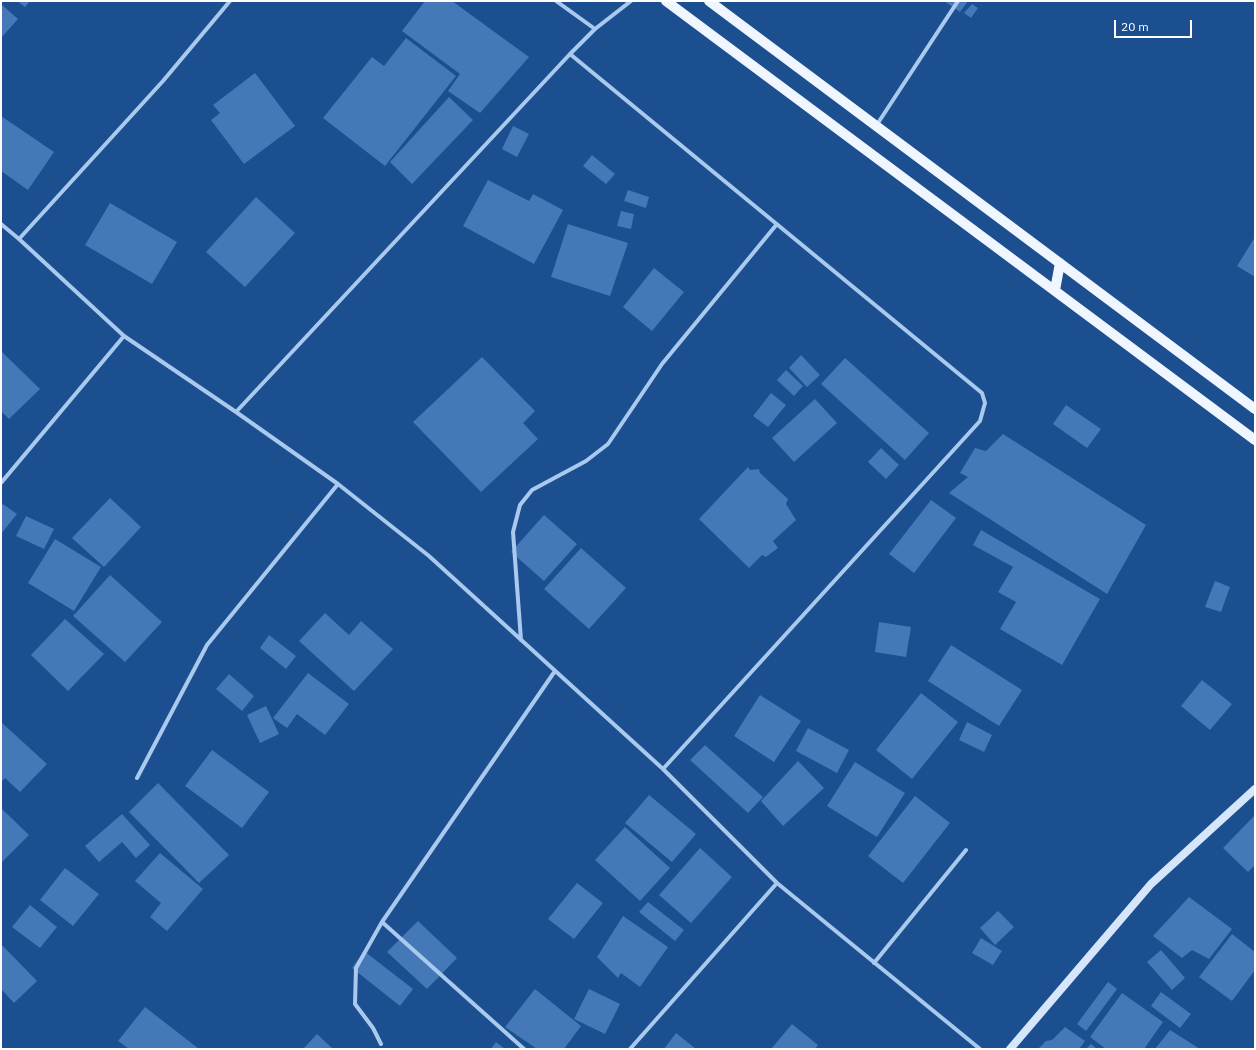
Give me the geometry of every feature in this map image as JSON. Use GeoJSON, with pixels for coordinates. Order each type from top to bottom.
{"type":"FeatureCollection","features":[{"type":"Feature","properties":{"kind":"main road"},"geometry":{"type":"LineString","coordinates":[[666,1],[1255,440]]}},
{"type":"Feature","properties":{"kind":"main road"},"geometry":{"type":"LineString","coordinates":[[709,1],[1255,409]]}},
{"type":"Feature","properties":{"kind":"main road"},"geometry":{"type":"LineString","coordinates":[[1055,290],[1060,263]]}},
{"type":"Feature","properties":{"kind":"street"},"geometry":{"type":"LineString","coordinates":[[19,239],[163,81],[230,1]]}},
{"type":"Feature","properties":{"kind":"street"},"geometry":{"type":"LineString","coordinates":[[556,1],[595,29]]}},
{"type":"Feature","properties":{"kind":"street"},"geometry":{"type":"LineString","coordinates":[[236,412],[570,54],[595,29],[630,1]]}},
{"type":"Feature","properties":{"kind":"street"},"geometry":{"type":"LineString","coordinates":[[876,126],[958,1]]}},
{"type":"Feature","properties":{"kind":"street"},"geometry":{"type":"LineString","coordinates":[[570,54],[982,393],[985,403],[980,421],[663,769]]}},
{"type":"Feature","properties":{"kind":"street"},"geometry":{"type":"LineString","coordinates":[[1,224],[124,336],[338,484],[429,556],[663,769],[777,883],[980,1049]]}},
{"type":"Feature","properties":{"kind":"street"},"geometry":{"type":"LineString","coordinates":[[521,640],[513,532],[520,505],[532,490],[586,461],[608,444],[662,364],[777,224]]}},
{"type":"Feature","properties":{"kind":"street"},"geometry":{"type":"LineString","coordinates":[[1,483],[124,336]]}},
{"type":"Feature","properties":{"kind":"street"},"geometry":{"type":"LineString","coordinates":[[137,778],[207,645],[338,484]]}},
{"type":"Feature","properties":{"kind":"street"},"geometry":{"type":"LineString","coordinates":[[381,1044],[374,1028],[355,1004],[356,968],[382,922],[555,671]]}},
{"type":"Feature","properties":{"kind":"street"},"geometry":{"type":"LineString","coordinates":[[1010,1049],[1151,884],[1255,789]]}},
{"type":"Feature","properties":{"kind":"street"},"geometry":{"type":"LineString","coordinates":[[874,963],[966,850]]}},
{"type":"Feature","properties":{"kind":"street"},"geometry":{"type":"LineString","coordinates":[[630,1049],[777,883]]}},
{"type":"Feature","properties":{"kind":"street"},"geometry":{"type":"LineString","coordinates":[[382,922],[524,1049]]}},
{"type":"Feature","properties":{"kind":"building"},"geometry":{"type":"Polygon","coordinates":[[[17,1],[30,1],[25,7],[17,1]]]}},
{"type":"Feature","properties":{"kind":"building"},"geometry":{"type":"Polygon","coordinates":[[[425,1],[452,1],[529,57],[480,113],[448,91],[460,74],[402,31],[425,1]]]}},
{"type":"Feature","properties":{"kind":"building"},"geometry":{"type":"Polygon","coordinates":[[[944,1],[968,1],[960,12],[944,1]]]}},
{"type":"Feature","properties":{"kind":"building"},"geometry":{"type":"Polygon","coordinates":[[[1,4],[18,19],[1,38],[1,4]]]}},
{"type":"Feature","properties":{"kind":"building"},"geometry":{"type":"Polygon","coordinates":[[[972,4],[978,8],[971,18],[964,13],[972,4]]]}},
{"type":"Feature","properties":{"kind":"building"},"geometry":{"type":"Polygon","coordinates":[[[406,38],[456,76],[385,166],[323,118],[372,57],[384,66],[406,38]]]}},
{"type":"Feature","properties":{"kind":"building"},"geometry":{"type":"Polygon","coordinates":[[[255,73],[295,126],[244,164],[211,120],[220,113],[213,105],[255,73]]]}},
{"type":"Feature","properties":{"kind":"building"},"geometry":{"type":"Polygon","coordinates":[[[449,97],[473,120],[412,184],[390,162],[449,97]]]}},
{"type":"Feature","properties":{"kind":"building"},"geometry":{"type":"Polygon","coordinates":[[[1,116],[54,152],[28,190],[1,171],[1,116]]]}},
{"type":"Feature","properties":{"kind":"building"},"geometry":{"type":"Polygon","coordinates":[[[513,126],[529,134],[517,157],[502,149],[513,126]]]}},
{"type":"Feature","properties":{"kind":"building"},"geometry":{"type":"Polygon","coordinates":[[[592,155],[615,174],[606,184],[583,166],[592,155]]]}},
{"type":"Feature","properties":{"kind":"building"},"geometry":{"type":"Polygon","coordinates":[[[488,180],[529,201],[533,194],[563,210],[534,264],[463,226],[488,180]]]}},
{"type":"Feature","properties":{"kind":"building"},"geometry":{"type":"Polygon","coordinates":[[[628,190],[649,197],[646,208],[624,201],[628,190]]]}},
{"type":"Feature","properties":{"kind":"building"},"geometry":{"type":"Polygon","coordinates":[[[256,197],[295,233],[245,287],[206,252],[256,197]]]}},
{"type":"Feature","properties":{"kind":"building"},"geometry":{"type":"Polygon","coordinates":[[[110,203],[177,242],[152,284],[85,245],[110,203]]]}},
{"type":"Feature","properties":{"kind":"building"},"geometry":{"type":"Polygon","coordinates":[[[621,211],[634,214],[631,229],[617,226],[621,211]]]}},
{"type":"Feature","properties":{"kind":"building"},"geometry":{"type":"Polygon","coordinates":[[[568,224],[628,243],[610,296],[551,277],[568,224]]]}},
{"type":"Feature","properties":{"kind":"building"},"geometry":{"type":"Polygon","coordinates":[[[1255,237],[1255,277],[1237,266],[1255,237]]]}},
{"type":"Feature","properties":{"kind":"building"},"geometry":{"type":"Polygon","coordinates":[[[654,268],[684,292],[652,331],[623,307],[654,268]]]}},
{"type":"Feature","properties":{"kind":"building"},"geometry":{"type":"Polygon","coordinates":[[[1,351],[40,389],[9,419],[1,411],[1,351]]]}},
{"type":"Feature","properties":{"kind":"building"},"geometry":{"type":"Polygon","coordinates":[[[801,355],[820,375],[807,387],[789,368],[801,355]]]}},
{"type":"Feature","properties":{"kind":"building"},"geometry":{"type":"Polygon","coordinates":[[[482,357],[535,411],[523,423],[538,439],[481,492],[413,422],[482,357]]]}},
{"type":"Feature","properties":{"kind":"building"},"geometry":{"type":"Polygon","coordinates":[[[845,358],[929,433],[905,460],[821,384],[845,358]]]}},
{"type":"Feature","properties":{"kind":"building"},"geometry":{"type":"Polygon","coordinates":[[[786,370],[803,386],[794,396],[777,380],[786,370]]]}},
{"type":"Feature","properties":{"kind":"building"},"geometry":{"type":"Polygon","coordinates":[[[771,393],[786,405],[768,427],[753,416],[771,393]]]}},
{"type":"Feature","properties":{"kind":"building"},"geometry":{"type":"Polygon","coordinates":[[[815,399],[837,423],[794,462],[772,438],[815,399]]]}},
{"type":"Feature","properties":{"kind":"building"},"geometry":{"type":"Polygon","coordinates":[[[1066,405],[1101,429],[1087,448],[1053,424],[1066,405]]]}},
{"type":"Feature","properties":{"kind":"building"},"geometry":{"type":"Polygon","coordinates":[[[1003,434],[1146,525],[1107,594],[949,493],[968,477],[960,473],[975,448],[986,451],[1003,434]]]}},
{"type":"Feature","properties":{"kind":"building"},"geometry":{"type":"Polygon","coordinates":[[[881,448],[899,465],[886,479],[868,462],[881,448]]]}},
{"type":"Feature","properties":{"kind":"building"},"geometry":{"type":"Polygon","coordinates":[[[748,467],[750,470],[759,469],[760,473],[788,499],[786,504],[796,520],[773,541],[778,548],[766,557],[762,555],[749,568],[699,519],[748,467]]]}},
{"type":"Feature","properties":{"kind":"building"},"geometry":{"type":"Polygon","coordinates":[[[110,498],[141,527],[104,567],[72,538],[110,498]]]}},
{"type":"Feature","properties":{"kind":"building"},"geometry":{"type":"Polygon","coordinates":[[[931,500],[956,518],[914,573],[889,554],[931,500]]]}},
{"type":"Feature","properties":{"kind":"building"},"geometry":{"type":"Polygon","coordinates":[[[3,504],[17,514],[1,534],[1,507],[3,504]]]}},
{"type":"Feature","properties":{"kind":"building"},"geometry":{"type":"Polygon","coordinates":[[[544,515],[577,544],[544,581],[511,552],[544,515]]]}},
{"type":"Feature","properties":{"kind":"building"},"geometry":{"type":"Polygon","coordinates":[[[26,516],[54,529],[44,549],[16,536],[26,516]]]}},
{"type":"Feature","properties":{"kind":"building"},"geometry":{"type":"Polygon","coordinates":[[[981,530],[1100,599],[1062,665],[1000,629],[1016,602],[998,592],[1013,567],[973,545],[981,530]]]}},
{"type":"Feature","properties":{"kind":"building"},"geometry":{"type":"Polygon","coordinates":[[[55,539],[101,567],[74,611],[28,583],[55,539]]]}},
{"type":"Feature","properties":{"kind":"building"},"geometry":{"type":"Polygon","coordinates":[[[581,548],[626,588],[589,629],[544,589],[581,548]]]}},
{"type":"Feature","properties":{"kind":"building"},"geometry":{"type":"Polygon","coordinates":[[[110,575],[162,622],[125,662],[73,616],[110,575]]]}},
{"type":"Feature","properties":{"kind":"building"},"geometry":{"type":"Polygon","coordinates":[[[1215,581],[1230,587],[1221,612],[1205,607],[1215,581]]]}},
{"type":"Feature","properties":{"kind":"building"},"geometry":{"type":"Polygon","coordinates":[[[325,613],[349,635],[361,621],[393,649],[354,691],[299,641],[325,613]]]}},
{"type":"Feature","properties":{"kind":"building"},"geometry":{"type":"Polygon","coordinates":[[[65,619],[104,654],[68,691],[31,655],[65,619]]]}},
{"type":"Feature","properties":{"kind":"building"},"geometry":{"type":"Polygon","coordinates":[[[879,622],[911,627],[906,657],[875,652],[879,622]]]}},
{"type":"Feature","properties":{"kind":"building"},"geometry":{"type":"Polygon","coordinates":[[[269,635],[296,656],[286,669],[260,648],[269,635]]]}},
{"type":"Feature","properties":{"kind":"building"},"geometry":{"type":"Polygon","coordinates":[[[951,645],[1022,690],[999,726],[928,681],[951,645]]]}},
{"type":"Feature","properties":{"kind":"building"},"geometry":{"type":"Polygon","coordinates":[[[308,673],[349,704],[325,735],[297,714],[287,728],[273,718],[308,673]]]}},
{"type":"Feature","properties":{"kind":"building"},"geometry":{"type":"Polygon","coordinates":[[[229,674],[254,696],[242,711],[216,689],[229,674]]]}},
{"type":"Feature","properties":{"kind":"building"},"geometry":{"type":"Polygon","coordinates":[[[1202,680],[1232,704],[1210,730],[1181,706],[1202,680]]]}},
{"type":"Feature","properties":{"kind":"building"},"geometry":{"type":"Polygon","coordinates":[[[921,693],[958,722],[912,779],[876,750],[921,693]]]}},
{"type":"Feature","properties":{"kind":"building"},"geometry":{"type":"Polygon","coordinates":[[[760,695],[801,721],[774,762],[734,736],[760,695]]]}},
{"type":"Feature","properties":{"kind":"building"},"geometry":{"type":"Polygon","coordinates":[[[266,706],[279,734],[260,743],[247,715],[266,706]]]}},
{"type":"Feature","properties":{"kind":"building"},"geometry":{"type":"Polygon","coordinates":[[[1,722],[47,764],[20,792],[5,778],[1,782],[1,722]]]}},
{"type":"Feature","properties":{"kind":"building"},"geometry":{"type":"Polygon","coordinates":[[[967,722],[992,735],[984,752],[959,740],[967,722]]]}},
{"type":"Feature","properties":{"kind":"building"},"geometry":{"type":"Polygon","coordinates":[[[808,728],[849,750],[837,773],[796,751],[808,728]]]}},
{"type":"Feature","properties":{"kind":"building"},"geometry":{"type":"Polygon","coordinates":[[[705,745],[763,797],[748,813],[690,760],[705,745]]]}},
{"type":"Feature","properties":{"kind":"building"},"geometry":{"type":"Polygon","coordinates":[[[212,750],[269,792],[242,828],[185,786],[212,750]]]}},
{"type":"Feature","properties":{"kind":"building"},"geometry":{"type":"Polygon","coordinates":[[[798,761],[824,788],[783,826],[761,801],[798,761]]]}},
{"type":"Feature","properties":{"kind":"building"},"geometry":{"type":"Polygon","coordinates":[[[855,762],[905,793],[877,837],[827,806],[855,762]]]}},
{"type":"Feature","properties":{"kind":"building"},"geometry":{"type":"Polygon","coordinates":[[[158,783],[229,855],[199,883],[129,812],[158,783]]]}},
{"type":"Feature","properties":{"kind":"building"},"geometry":{"type":"Polygon","coordinates":[[[649,795],[696,834],[672,862],[625,823],[649,795]]]}},
{"type":"Feature","properties":{"kind":"building"},"geometry":{"type":"Polygon","coordinates":[[[915,796],[950,823],[903,883],[868,856],[915,796]]]}},
{"type":"Feature","properties":{"kind":"building"},"geometry":{"type":"Polygon","coordinates":[[[1,808],[29,835],[1,863],[1,808]]]}},
{"type":"Feature","properties":{"kind":"building"},"geometry":{"type":"Polygon","coordinates":[[[122,814],[150,845],[136,858],[122,842],[99,862],[85,846],[122,814]]]}},
{"type":"Feature","properties":{"kind":"building"},"geometry":{"type":"Polygon","coordinates":[[[1255,815],[1255,865],[1248,872],[1223,848],[1255,815]]]}},
{"type":"Feature","properties":{"kind":"building"},"geometry":{"type":"Polygon","coordinates":[[[625,827],[670,868],[640,901],[595,860],[625,827]]]}},
{"type":"Feature","properties":{"kind":"building"},"geometry":{"type":"Polygon","coordinates":[[[700,848],[732,877],[691,923],[659,895],[700,848]]]}},
{"type":"Feature","properties":{"kind":"building"},"geometry":{"type":"Polygon","coordinates":[[[160,853],[203,889],[167,931],[150,917],[161,903],[135,881],[160,853]]]}},
{"type":"Feature","properties":{"kind":"building"},"geometry":{"type":"Polygon","coordinates":[[[65,868],[99,894],[73,926],[40,900],[65,868]]]}},
{"type":"Feature","properties":{"kind":"building"},"geometry":{"type":"Polygon","coordinates":[[[577,883],[603,903],[574,939],[548,919],[577,883]]]}},
{"type":"Feature","properties":{"kind":"building"},"geometry":{"type":"Polygon","coordinates":[[[1189,897],[1232,929],[1209,959],[1192,950],[1182,958],[1153,936],[1189,897]]]}},
{"type":"Feature","properties":{"kind":"building"},"geometry":{"type":"Polygon","coordinates":[[[648,902],[684,930],[675,941],[639,912],[648,902]]]}},
{"type":"Feature","properties":{"kind":"building"},"geometry":{"type":"Polygon","coordinates":[[[30,905],[57,927],[40,948],[12,927],[30,905]]]}},
{"type":"Feature","properties":{"kind":"building"},"geometry":{"type":"Polygon","coordinates":[[[998,911],[1014,927],[995,945],[980,928],[998,911]]]}},
{"type":"Feature","properties":{"kind":"building"},"geometry":{"type":"Polygon","coordinates":[[[623,916],[668,947],[640,987],[621,973],[618,978],[597,957],[623,916]]]}},
{"type":"Feature","properties":{"kind":"building"},"geometry":{"type":"Polygon","coordinates":[[[418,921],[457,958],[427,989],[387,952],[418,921]]]}},
{"type":"Feature","properties":{"kind":"building"},"geometry":{"type":"Polygon","coordinates":[[[1232,934],[1255,952],[1255,970],[1232,1001],[1199,977],[1232,934]]]}},
{"type":"Feature","properties":{"kind":"building"},"geometry":{"type":"Polygon","coordinates":[[[981,938],[1002,951],[993,965],[972,953],[981,938]]]}},
{"type":"Feature","properties":{"kind":"building"},"geometry":{"type":"Polygon","coordinates":[[[1,944],[37,981],[14,1003],[1,989],[1,944]]]}},
{"type":"Feature","properties":{"kind":"building"},"geometry":{"type":"Polygon","coordinates":[[[1161,950],[1185,978],[1172,990],[1147,962],[1161,950]]]}},
{"type":"Feature","properties":{"kind":"building"},"geometry":{"type":"Polygon","coordinates":[[[364,951],[413,989],[400,1006],[352,968],[364,951]]]}},
{"type":"Feature","properties":{"kind":"building"},"geometry":{"type":"Polygon","coordinates":[[[1108,982],[1117,989],[1086,1031],[1077,1024],[1108,982]]]}},
{"type":"Feature","properties":{"kind":"building"},"geometry":{"type":"Polygon","coordinates":[[[535,989],[581,1026],[564,1049],[537,1049],[505,1027],[535,989]]]}},
{"type":"Feature","properties":{"kind":"building"},"geometry":{"type":"Polygon","coordinates":[[[589,989],[620,1004],[605,1034],[574,1019],[589,989]]]}},
{"type":"Feature","properties":{"kind":"building"},"geometry":{"type":"Polygon","coordinates":[[[1161,992],[1191,1014],[1180,1028],[1151,1006],[1161,992]]]}},
{"type":"Feature","properties":{"kind":"building"},"geometry":{"type":"Polygon","coordinates":[[[1122,993],[1163,1022],[1144,1049],[1106,1049],[1090,1037],[1122,993]]]}},
{"type":"Feature","properties":{"kind":"building"},"geometry":{"type":"Polygon","coordinates":[[[145,1007],[199,1049],[129,1049],[118,1041],[145,1007]]]}},
{"type":"Feature","properties":{"kind":"building"},"geometry":{"type":"Polygon","coordinates":[[[792,1024],[818,1045],[815,1049],[771,1049],[792,1024]]]}},
{"type":"Feature","properties":{"kind":"building"},"geometry":{"type":"Polygon","coordinates":[[[1065,1027],[1085,1041],[1079,1049],[1038,1049],[1046,1041],[1052,1040],[1065,1027]]]}},
{"type":"Feature","properties":{"kind":"building"},"geometry":{"type":"Polygon","coordinates":[[[1170,1030],[1200,1049],[1155,1049],[1170,1030]]]}},
{"type":"Feature","properties":{"kind":"building"},"geometry":{"type":"Polygon","coordinates":[[[676,1033],[696,1049],[664,1049],[676,1033]]]}},
{"type":"Feature","properties":{"kind":"building"},"geometry":{"type":"Polygon","coordinates":[[[317,1034],[333,1049],[303,1049],[317,1034]]]}},
{"type":"Feature","properties":{"kind":"building"},"geometry":{"type":"Polygon","coordinates":[[[496,1042],[505,1049],[491,1049],[496,1042]]]}},
{"type":"Feature","properties":{"kind":"building"},"geometry":{"type":"Polygon","coordinates":[[[1091,1044],[1097,1049],[1086,1049],[1091,1044]]]}}]}
